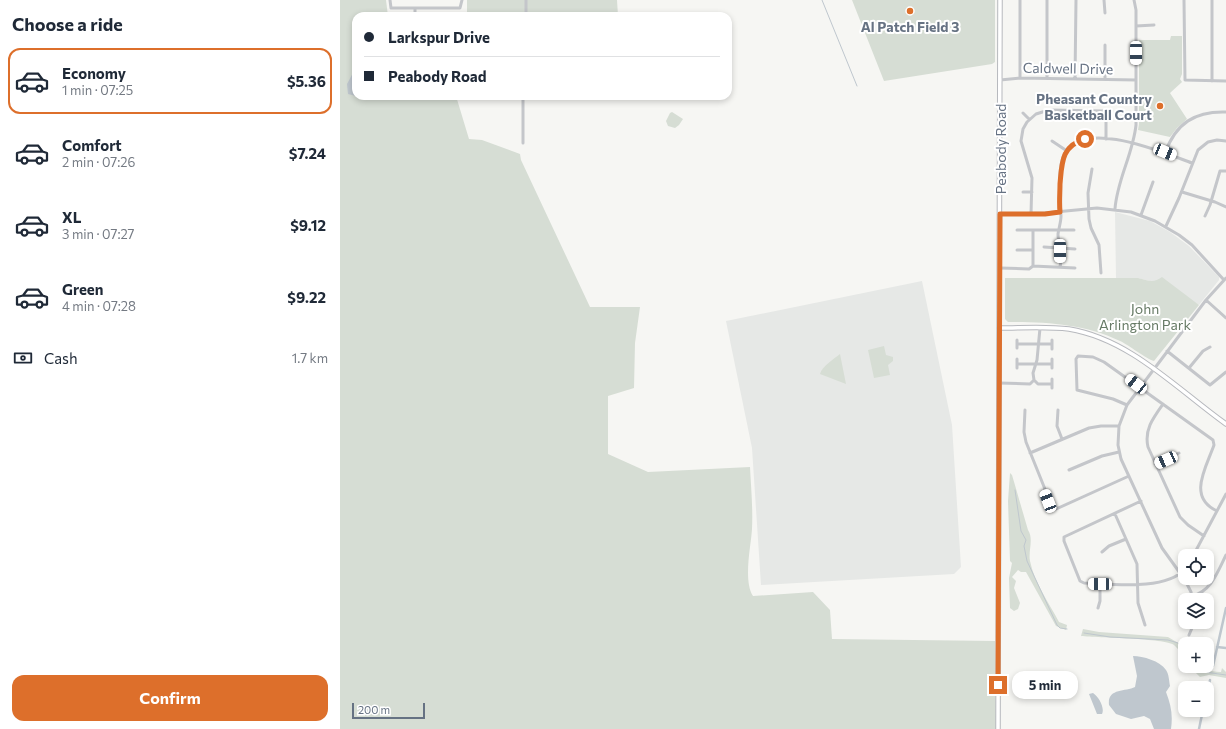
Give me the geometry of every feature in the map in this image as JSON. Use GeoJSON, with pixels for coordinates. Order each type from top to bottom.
{"type":"FeatureCollection","features":[{"type":"Feature","properties":{"kind":"main road","name":"Peabody Road"},"geometry":{"type":"LineString","coordinates":[[998,729],[1000,0]]}},
{"type":"Feature","properties":{"kind":"main road"},"geometry":{"type":"LineString","coordinates":[[999,328],[1068,329],[1105,339],[1154,369],[1226,424]]}},
{"type":"Feature","properties":{"kind":"street"},"geometry":{"type":"LineString","coordinates":[[390,0],[391,8],[460,8],[462,0]]}},
{"type":"Feature","properties":{"kind":"street"},"geometry":{"type":"LineString","coordinates":[[526,0],[526,12]]}},
{"type":"Feature","properties":{"kind":"street"},"geometry":{"type":"LineString","coordinates":[[1020,0],[1020,78]]}},
{"type":"Feature","properties":{"kind":"street"},"geometry":{"type":"LineString","coordinates":[[1047,0],[1047,78]]}},
{"type":"Feature","properties":{"kind":"street"},"geometry":{"type":"LineString","coordinates":[[1075,79],[1076,0]]}},
{"type":"Feature","properties":{"kind":"street"},"geometry":{"type":"LineString","coordinates":[[1104,0],[1105,13]]}},
{"type":"Feature","properties":{"kind":"street"},"geometry":{"type":"LineString","coordinates":[[1115,209],[1118,189],[1132,144],[1136,125],[1136,10],[1134,0]]}},
{"type":"Feature","properties":{"kind":"street"},"geometry":{"type":"LineString","coordinates":[[1184,0],[1184,80],[1226,81]]}},
{"type":"Feature","properties":{"kind":"street"},"geometry":{"type":"LineString","coordinates":[[1212,0],[1212,80]]}},
{"type":"Feature","properties":{"kind":"street"},"geometry":{"type":"LineString","coordinates":[[1136,26],[1154,25]]}},
{"type":"Feature","properties":{"kind":"street"},"geometry":{"type":"LineString","coordinates":[[1105,45],[1105,79]]}},
{"type":"Feature","properties":{"kind":"street","name":"Caldwell Drive"},"geometry":{"type":"LineString","coordinates":[[1000,80],[1020,78],[1136,80]]}},
{"type":"Feature","properties":{"kind":"street"},"geometry":{"type":"LineString","coordinates":[[523,100],[523,143]]}},
{"type":"Feature","properties":{"kind":"street"},"geometry":{"type":"LineString","coordinates":[[1031,214],[1031,173],[1021,141],[1023,129],[1030,119],[1036,114],[1049,110],[1104,110],[1106,115],[1106,139]]}},
{"type":"Feature","properties":{"kind":"street"},"geometry":{"type":"LineString","coordinates":[[1165,152],[1174,134],[1189,120],[1203,114],[1226,112]]}},
{"type":"Feature","properties":{"kind":"street"},"geometry":{"type":"LineString","coordinates":[[1023,113],[1030,119]]}},
{"type":"Feature","properties":{"kind":"street"},"geometry":{"type":"LineString","coordinates":[[1060,267],[1059,229],[1061,226],[1061,168],[1062,161],[1067,151],[1080,141],[1090,139],[1106,139],[1165,152],[1192,163]]}},
{"type":"Feature","properties":{"kind":"street"},"geometry":{"type":"LineString","coordinates":[[1166,226],[1182,192],[1195,153],[1203,144],[1213,140],[1226,141]]}},
{"type":"Feature","properties":{"kind":"street"},"geometry":{"type":"LineString","coordinates":[[1052,141],[1067,151]]}},
{"type":"Feature","properties":{"kind":"street"},"geometry":{"type":"LineString","coordinates":[[1092,169],[1088,193],[1088,208],[1091,228],[1099,245],[1101,273]]}},
{"type":"Feature","properties":{"kind":"street"},"geometry":{"type":"LineString","coordinates":[[1205,216],[1212,201],[1220,172],[1226,171]]}},
{"type":"Feature","properties":{"kind":"street"},"geometry":{"type":"LineString","coordinates":[[1141,215],[1153,182]]}},
{"type":"Feature","properties":{"kind":"street"},"geometry":{"type":"LineString","coordinates":[[1023,192],[1032,192]]}},
{"type":"Feature","properties":{"kind":"street"},"geometry":{"type":"LineString","coordinates":[[1182,192],[1212,201],[1226,208]]}},
{"type":"Feature","properties":{"kind":"street"},"geometry":{"type":"LineString","coordinates":[[1000,214],[1031,214],[1088,208],[1115,209],[1141,215],[1166,226],[1192,246],[1225,279],[1206,300],[1127,405],[1119,426],[1119,452],[1165,554],[1178,571]]}},
{"type":"Feature","properties":{"kind":"street"},"geometry":{"type":"LineString","coordinates":[[1017,230],[1074,230]]}},
{"type":"Feature","properties":{"kind":"street"},"geometry":{"type":"LineString","coordinates":[[1033,230],[1033,266]]}},
{"type":"Feature","properties":{"kind":"street"},"geometry":{"type":"LineString","coordinates":[[1044,247],[1075,249]]}},
{"type":"Feature","properties":{"kind":"street"},"geometry":{"type":"LineString","coordinates":[[1017,250],[1033,250]]}},
{"type":"Feature","properties":{"kind":"street"},"geometry":{"type":"LineString","coordinates":[[1000,268],[1029,269],[1033,266],[1075,268]]}},
{"type":"Feature","properties":{"kind":"street"},"geometry":{"type":"LineString","coordinates":[[1206,300],[1226,318]]}},
{"type":"Feature","properties":{"kind":"street"},"geometry":{"type":"LineString","coordinates":[[1040,328],[1036,364],[1033,373],[1034,380],[1038,384],[1052,384]]}},
{"type":"Feature","properties":{"kind":"street"},"geometry":{"type":"LineString","coordinates":[[1017,344],[1052,342],[1052,349]]}},
{"type":"Feature","properties":{"kind":"street"},"geometry":{"type":"LineString","coordinates":[[1190,368],[1203,351],[1210,347]]}},
{"type":"Feature","properties":{"kind":"street"},"geometry":{"type":"LineString","coordinates":[[1167,351],[1210,385],[1226,372]]}},
{"type":"Feature","properties":{"kind":"street"},"geometry":{"type":"LineString","coordinates":[[1127,405],[1107,397],[1077,391],[1077,356],[1086,355],[1098,359],[1140,387],[1214,441],[1200,491],[1205,503],[1217,511]]}},
{"type":"Feature","properties":{"kind":"street"},"geometry":{"type":"LineString","coordinates":[[1017,359],[1017,366],[1052,364]]}},
{"type":"Feature","properties":{"kind":"street"},"geometry":{"type":"LineString","coordinates":[[1052,359],[1052,368]]}},
{"type":"Feature","properties":{"kind":"street"},"geometry":{"type":"LineString","coordinates":[[1052,379],[1052,388]]}},
{"type":"Feature","properties":{"kind":"street"},"geometry":{"type":"LineString","coordinates":[[999,384],[1030,384],[1034,380]]}},
{"type":"Feature","properties":{"kind":"street"},"geometry":{"type":"LineString","coordinates":[[1163,404],[1152,419],[1147,433],[1148,447],[1180,517],[1188,525],[1204,536]]}},
{"type":"Feature","properties":{"kind":"street"},"geometry":{"type":"LineString","coordinates":[[1025,410],[1024,432],[1030,454],[1050,507],[1054,510],[1129,476]]}},
{"type":"Feature","properties":{"kind":"street"},"geometry":{"type":"LineString","coordinates":[[1058,410],[1057,426],[1062,439]]}},
{"type":"Feature","properties":{"kind":"street"},"geometry":{"type":"LineString","coordinates":[[1030,454],[1089,428],[1119,426]]}},
{"type":"Feature","properties":{"kind":"street"},"geometry":{"type":"LineString","coordinates":[[1069,470],[1102,456],[1119,452]]}},
{"type":"Feature","properties":{"kind":"street"},"geometry":{"type":"LineString","coordinates":[[1155,464],[1179,452]]}},
{"type":"Feature","properties":{"kind":"street"},"geometry":{"type":"LineString","coordinates":[[1197,549],[1226,494]]}},
{"type":"Feature","properties":{"kind":"street"},"geometry":{"type":"LineString","coordinates":[[1141,502],[1066,536],[1064,539],[1080,581],[1084,583],[1100,584],[1138,584],[1164,582],[1178,575]]}},
{"type":"Feature","properties":{"kind":"street"},"geometry":{"type":"LineString","coordinates":[[1115,514],[1137,564],[1138,603],[1145,625]]}},
{"type":"Feature","properties":{"kind":"street"},"geometry":{"type":"LineString","coordinates":[[1102,552],[1106,548],[1126,538]]}},
{"type":"Feature","properties":{"kind":"street"},"geometry":{"type":"LineString","coordinates":[[1201,593],[1209,586],[1226,555]]}},
{"type":"Feature","properties":{"kind":"street"},"geometry":{"type":"LineString","coordinates":[[1098,608],[1100,601],[1100,584]]}},
{"type":"Feature","properties":{"kind":"street"},"geometry":{"type":"LineString","coordinates":[[1189,635],[1192,629]]}},
{"type":"Feature","properties":{"kind":"shaded area"},"geometry":{"type":"Polygon","coordinates":[[[352,75],[352,95],[348,94],[347,84],[352,75]]]}},
{"type":"Feature","properties":{"kind":"shaded area"},"geometry":{"type":"Polygon","coordinates":[[[1115,212],[1150,221],[1170,232],[1189,246],[1219,277],[1219,280],[1199,305],[1158,281],[1149,281],[1138,278],[1116,278],[1115,212]]]}},
{"type":"Feature","properties":{"kind":"shaded area"},"geometry":{"type":"Polygon","coordinates":[[[922,281],[952,425],[961,567],[954,574],[761,585],[752,448],[726,321],[922,281]]]}},
{"type":"Feature","properties":{"kind":"shaded area"},"geometry":{"type":"Polygon","coordinates":[[[1133,656],[1146,658],[1156,662],[1160,664],[1167,672],[1170,686],[1166,692],[1171,710],[1171,729],[1154,729],[1150,719],[1144,716],[1131,719],[1116,714],[1109,705],[1109,700],[1114,693],[1135,687],[1137,676],[1133,656]]]}},
{"type":"Feature","properties":{"kind":"shaded area"},"geometry":{"type":"Polygon","coordinates":[[[1093,693],[1101,703],[1103,709],[1102,714],[1097,714],[1089,694],[1093,693]]]}},
{"type":"Feature","properties":{"kind":"green space"},"geometry":{"type":"Polygon","coordinates":[[[340,0],[386,0],[388,12],[352,12],[352,100],[457,100],[469,139],[482,140],[520,154],[521,160],[590,307],[640,307],[635,343],[634,388],[608,396],[608,454],[648,472],[750,467],[752,521],[748,563],[748,582],[753,596],[813,592],[830,610],[832,639],[995,641],[996,729],[340,729],[340,0]]]}},
{"type":"Feature","properties":{"kind":"green space"},"geometry":{"type":"Polygon","coordinates":[[[467,0],[617,0],[618,12],[467,12],[467,0]]]}},
{"type":"Feature","properties":{"kind":"green space"},"geometry":{"type":"Polygon","coordinates":[[[852,0],[995,0],[995,62],[992,64],[884,81],[852,0]]]}},
{"type":"Feature","properties":{"kind":"green space"},"geometry":{"type":"Polygon","coordinates":[[[1171,36],[1182,36],[1182,74],[1180,79],[1182,82],[1170,93],[1187,119],[1170,137],[1138,130],[1139,40],[1170,40],[1171,36]]]}},
{"type":"Feature","properties":{"kind":"green space"},"geometry":{"type":"Polygon","coordinates":[[[672,112],[683,119],[675,128],[668,126],[666,121],[672,112]]]}},
{"type":"Feature","properties":{"kind":"green space","name":"John Arlington Park"},"geometry":{"type":"Polygon","coordinates":[[[1162,277],[1199,305],[1154,361],[1120,341],[1093,331],[1065,325],[1008,322],[1005,319],[1005,278],[1138,278],[1153,281],[1162,277]]]}},
{"type":"Feature","properties":{"kind":"green space"},"geometry":{"type":"Polygon","coordinates":[[[884,346],[886,355],[893,357],[893,361],[888,365],[890,375],[874,378],[868,350],[884,346]]]}},
{"type":"Feature","properties":{"kind":"green space"},"geometry":{"type":"Polygon","coordinates":[[[840,354],[846,384],[820,374],[826,365],[840,354]]]}},
{"type":"Feature","properties":{"kind":"green space"},"geometry":{"type":"Polygon","coordinates":[[[1010,473],[1012,475],[1031,537],[1030,561],[1032,569],[1038,585],[1059,622],[1067,625],[1066,630],[1056,626],[1026,572],[1021,572],[1018,570],[1012,577],[1016,581],[1014,588],[1020,603],[1018,609],[1014,611],[1010,608],[1009,578],[1012,563],[1010,561],[1008,501],[1010,473]]]}},
{"type":"Feature","properties":{"kind":"green space"},"geometry":{"type":"Polygon","coordinates":[[[1083,629],[1099,632],[1168,637],[1178,643],[1178,650],[1174,645],[1158,641],[1081,636],[1083,629]]]}},
{"type":"Feature","properties":{"kind":"green space"},"geometry":{"type":"Polygon","coordinates":[[[1222,668],[1226,672],[1226,678],[1209,675],[1200,677],[1196,673],[1214,673],[1214,671],[1221,672],[1222,668]]]}},
{"type":"Feature","properties":{"kind":"waterway"},"geometry":{"type":"LineString","coordinates":[[822,0],[857,86]]}},
{"type":"Feature","properties":{"kind":"waterway"},"geometry":{"type":"LineString","coordinates":[[1015,490],[1021,531],[1026,540],[1024,546],[1027,561],[1057,625],[1060,628],[1067,629]]}},
{"type":"Feature","properties":{"kind":"waterway"},"geometry":{"type":"LineString","coordinates":[[1214,662],[1226,608]]}},
{"type":"Feature","properties":{"kind":"waterway"},"geometry":{"type":"LineString","coordinates":[[1084,633],[1110,637],[1168,640],[1178,643]]}},
{"type":"Feature","properties":{"kind":"waterway"},"geometry":{"type":"LineString","coordinates":[[1217,647],[1226,648]]}},
{"type":"Feature","properties":{"kind":"waterway"},"geometry":{"type":"LineString","coordinates":[[1212,673],[1226,675]]}},
{"type":"Feature","properties":{"kind":"waterway"},"geometry":{"type":"LineString","coordinates":[[1199,729],[1202,717]]}},
{"type":"Feature","properties":{"kind":"place","name":"Al Patch Field 3"},"geometry":{"type":"Point","coordinates":[910,11]}},
{"type":"Feature","properties":{"kind":"place","name":"Pheasant Country Basketball Court"},"geometry":{"type":"Point","coordinates":[1160,106]}},
{"type":"Feature","properties":{"kind":"route"},"geometry":{"type":"LineString","coordinates":[[998,685],[1000,214],[1045,214],[1060,212],[1061,168],[1064,155],[1070,147],[1085,139]]}}]}
